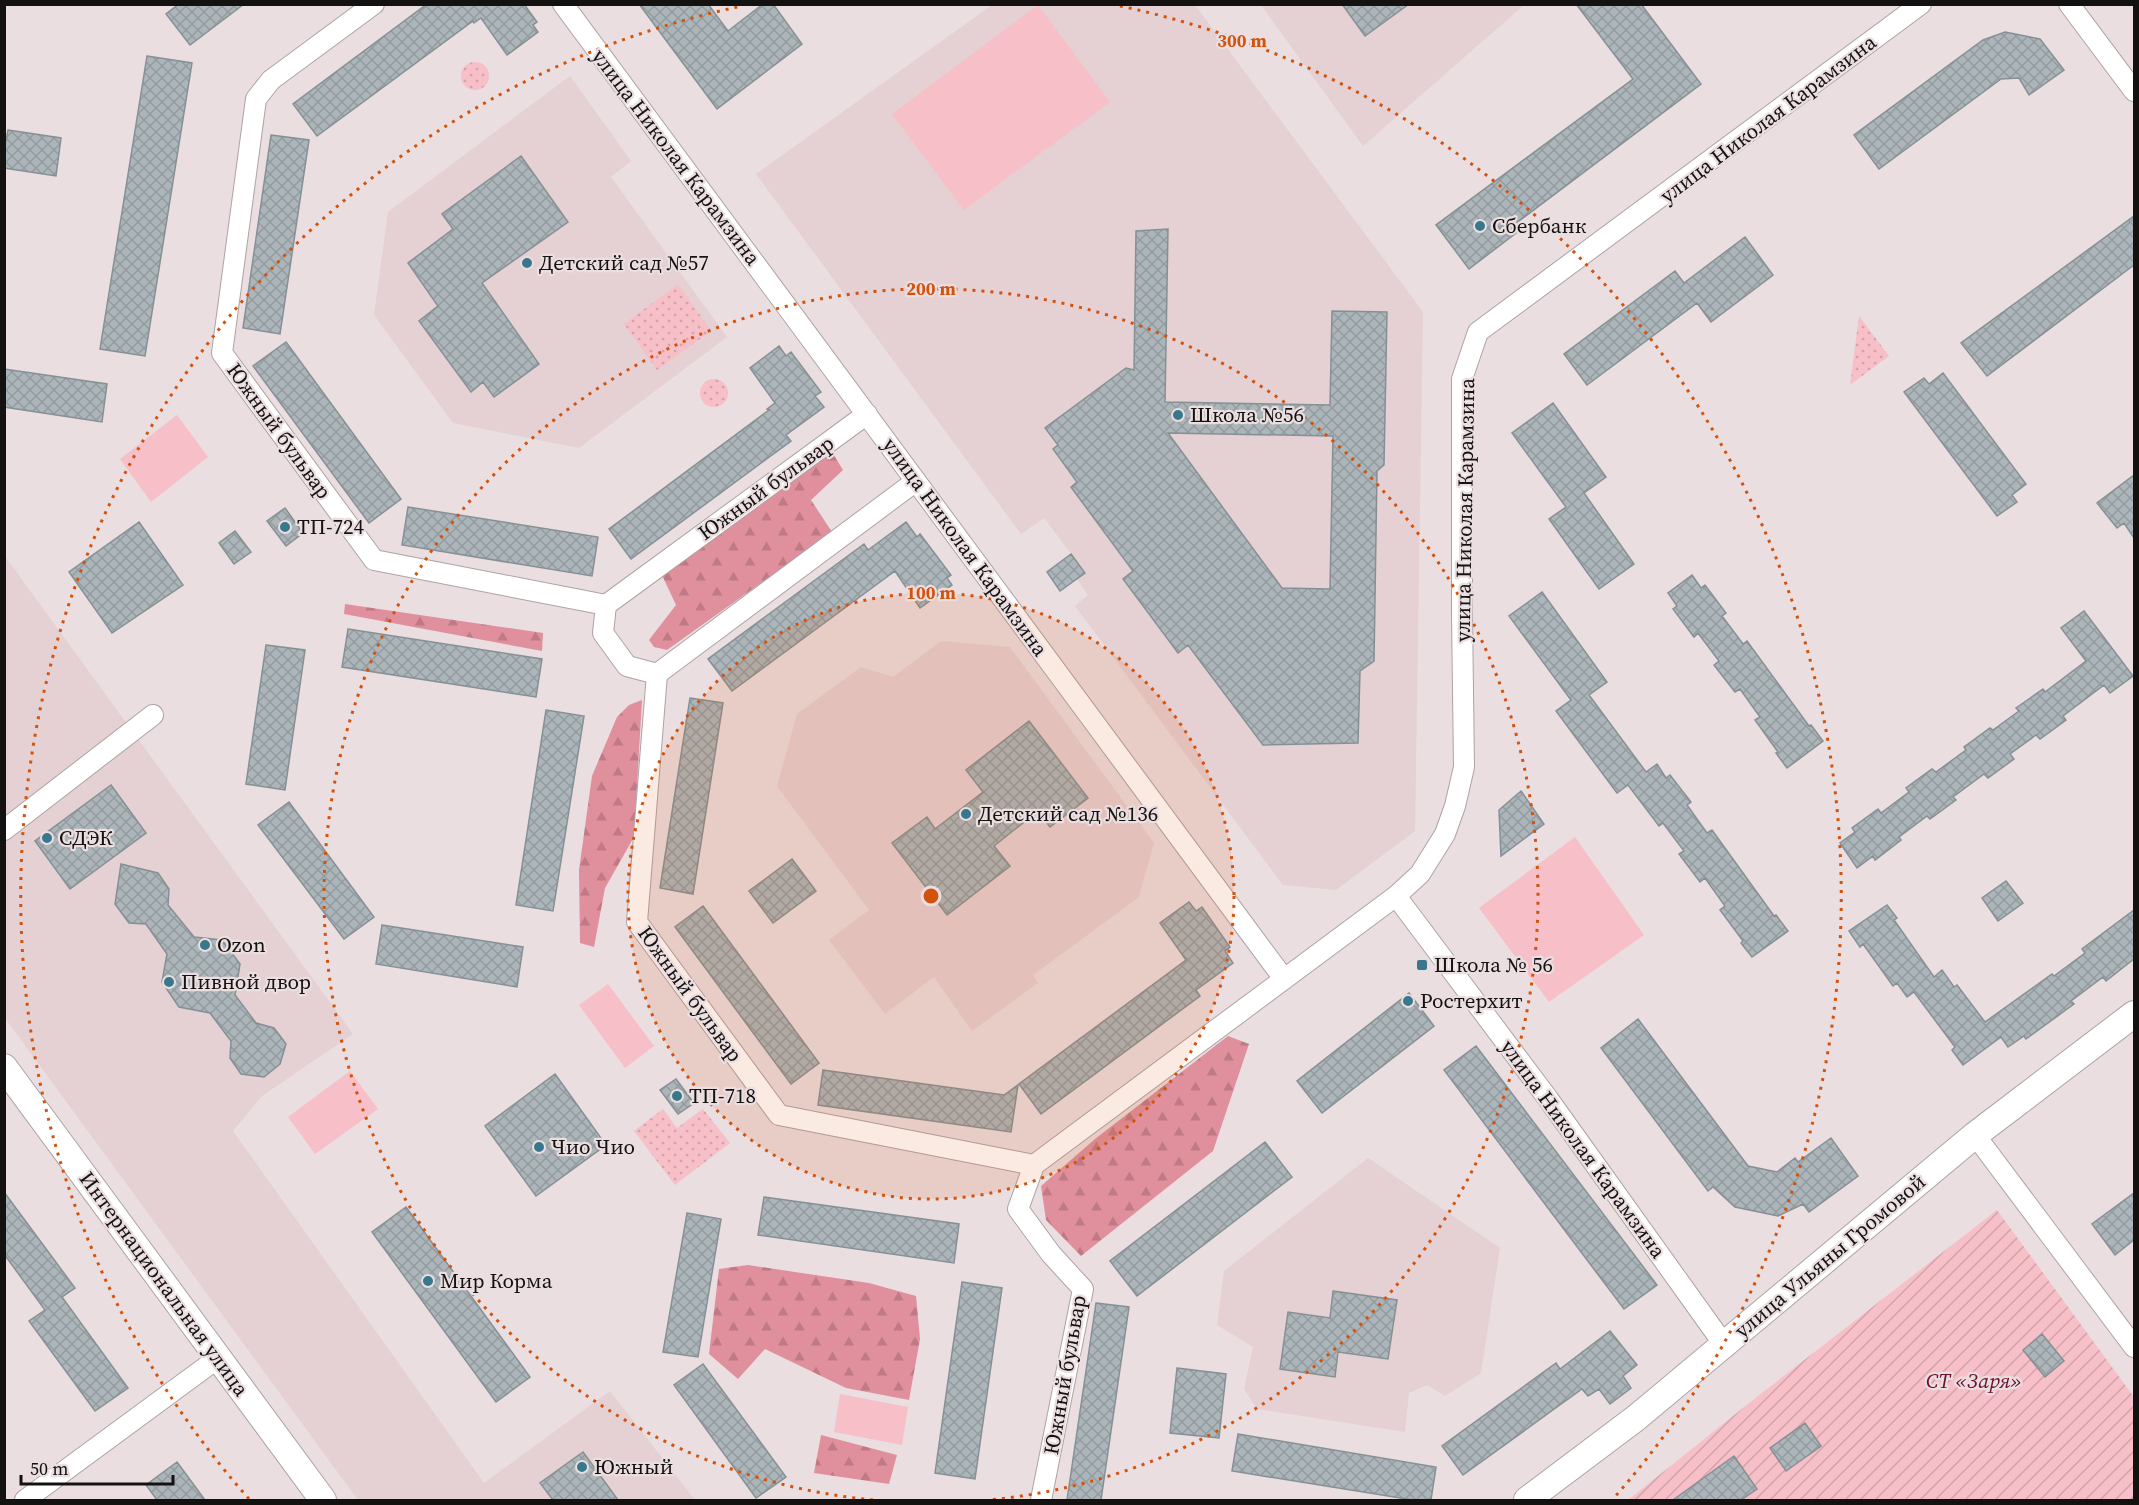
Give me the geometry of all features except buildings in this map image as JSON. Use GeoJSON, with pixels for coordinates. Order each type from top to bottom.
{"type":"FeatureCollection","features":[{"type":"Feature","properties":{"kind":"main road","name":"улица Ульяны Громовой"},"geometry":{"type":"LineString","coordinates":[[1527,1500],[1636,1418],[1725,1346],[1975,1135],[2134,1014]]}},
{"type":"Feature","properties":{"kind":"main road","name":"Интернациональная улица"},"geometry":{"type":"LineString","coordinates":[[4,1067],[323,1500]]}},
{"type":"Feature","properties":{"kind":"street","name":"Южный бульвар"},"geometry":{"type":"LineString","coordinates":[[374,4],[271,80],[256,99],[222,353],[374,560],[606,604],[867,414]]}},
{"type":"Feature","properties":{"kind":"street","name":"улица Николая Карамзина"},"geometry":{"type":"LineString","coordinates":[[563,4],[1284,979],[1396,896],[1420,874],[1445,834],[1455,806],[1464,767],[1462,379],[1478,332],[1921,4]]}},
{"type":"Feature","properties":{"kind":"street"},"geometry":{"type":"LineString","coordinates":[[2069,4],[2134,91]]}},
{"type":"Feature","properties":{"kind":"street"},"geometry":{"type":"LineString","coordinates":[[606,604],[603,633],[627,666],[657,674],[916,481]]}},
{"type":"Feature","properties":{"kind":"street","name":"Южный бульвар"},"geometry":{"type":"LineString","coordinates":[[657,674],[636,922],[779,1115],[1034,1165],[1018,1209],[1051,1254],[1083,1288],[1041,1500]]}},
{"type":"Feature","properties":{"kind":"street"},"geometry":{"type":"LineString","coordinates":[[4,830],[153,715]]}},
{"type":"Feature","properties":{"kind":"street","name":"улица Николая Карамзина"},"geometry":{"type":"LineString","coordinates":[[1396,896],[1550,1100],[1725,1346]]}},
{"type":"Feature","properties":{"kind":"street"},"geometry":{"type":"LineString","coordinates":[[1034,1165],[1284,979]]}},
{"type":"Feature","properties":{"kind":"street"},"geometry":{"type":"LineString","coordinates":[[1975,1135],[2134,1347]]}},
{"type":"Feature","properties":{"kind":"street"},"geometry":{"type":"LineString","coordinates":[[25,1500],[218,1358]]}},
{"type":"Feature","properties":{"kind":"shaded area","name":"Школа №56"},"geometry":{"type":"Polygon","coordinates":[[[992,5],[1195,5],[1423,312],[1415,831],[1336,890],[1283,885],[1075,606],[1088,595],[1077,579],[1085,572],[1044,518],[1021,534],[756,174],[992,5]]]}},
{"type":"Feature","properties":{"kind":"shaded area"},"geometry":{"type":"Polygon","coordinates":[[[1261,5],[1524,5],[1363,146],[1261,5]]]}},
{"type":"Feature","properties":{"kind":"shaded area","name":"Детский сад №57"},"geometry":{"type":"Polygon","coordinates":[[[570,76],[631,161],[611,177],[727,337],[579,448],[453,423],[374,315],[388,212],[570,76]]]}},
{"type":"Feature","properties":{"kind":"shaded area"},"geometry":{"type":"Polygon","coordinates":[[[4,555],[353,1034],[262,1096],[233,1131],[484,1483],[610,1391],[695,1500],[358,1500],[5,1018],[4,555]]]}},
{"type":"Feature","properties":{"kind":"shaded area","name":"Детский сад №136"},"geometry":{"type":"Polygon","coordinates":[[[941,641],[1010,647],[1154,843],[1139,897],[1033,975],[1038,983],[972,1031],[934,977],[885,1014],[829,940],[869,910],[777,786],[797,714],[861,667],[893,677],[941,641]]]}},
{"type":"Feature","properties":{"kind":"shaded area"},"geometry":{"type":"Polygon","coordinates":[[[1368,1158],[1500,1248],[1481,1373],[1445,1396],[1427,1385],[1409,1393],[1405,1432],[1257,1409],[1244,1389],[1253,1347],[1217,1325],[1224,1271],[1368,1158]]]}},
{"type":"Feature","properties":{"kind":"green space"},"geometry":{"type":"Polygon","coordinates":[[[1038,5],[1110,102],[964,210],[892,114],[1038,5]]]}},
{"type":"Feature","properties":{"kind":"green space"},"geometry":{"type":"Polygon","coordinates":[[[475,62],[485,66],[489,76],[485,86],[475,90],[465,86],[461,76],[465,66],[475,62]]]}},
{"type":"Feature","properties":{"kind":"green space"},"geometry":{"type":"Polygon","coordinates":[[[678,284],[711,331],[657,370],[624,324],[678,284]]]}},
{"type":"Feature","properties":{"kind":"green space"},"geometry":{"type":"Polygon","coordinates":[[[1859,316],[1889,356],[1850,385],[1859,316]]]}},
{"type":"Feature","properties":{"kind":"green space"},"geometry":{"type":"Polygon","coordinates":[[[714,379],[724,383],[728,393],[724,403],[714,407],[704,403],[700,393],[704,383],[714,379]]]}},
{"type":"Feature","properties":{"kind":"green space"},"geometry":{"type":"Polygon","coordinates":[[[177,415],[208,457],[151,502],[120,459],[177,415]]]}},
{"type":"Feature","properties":{"kind":"green space"},"geometry":{"type":"Polygon","coordinates":[[[832,452],[843,470],[811,500],[832,532],[667,650],[654,647],[649,640],[676,605],[661,573],[832,452]]]}},
{"type":"Feature","properties":{"kind":"green space"},"geometry":{"type":"Polygon","coordinates":[[[345,604],[543,633],[542,651],[344,614],[345,604]]]}},
{"type":"Feature","properties":{"kind":"green space"},"geometry":{"type":"Polygon","coordinates":[[[642,700],[634,837],[605,888],[594,947],[580,943],[579,870],[592,776],[617,717],[629,705],[642,700]]]}},
{"type":"Feature","properties":{"kind":"green space"},"geometry":{"type":"Polygon","coordinates":[[[1575,837],[1644,935],[1549,1002],[1479,908],[1575,837]]]}},
{"type":"Feature","properties":{"kind":"green space"},"geometry":{"type":"Polygon","coordinates":[[[608,984],[654,1046],[625,1068],[579,1005],[608,984]]]}},
{"type":"Feature","properties":{"kind":"green space"},"geometry":{"type":"Polygon","coordinates":[[[1228,1036],[1249,1044],[1213,1151],[1081,1256],[1046,1220],[1041,1186],[1095,1139],[1228,1036]]]}},
{"type":"Feature","properties":{"kind":"green space"},"geometry":{"type":"Polygon","coordinates":[[[350,1071],[378,1109],[315,1154],[288,1117],[350,1071]]]}},
{"type":"Feature","properties":{"kind":"green space"},"geometry":{"type":"Polygon","coordinates":[[[663,1109],[677,1128],[703,1109],[730,1143],[675,1185],[634,1131],[663,1109]]]}},
{"type":"Feature","properties":{"kind":"green space","name":"СТ «Заря»"},"geometry":{"type":"Polygon","coordinates":[[[1997,1210],[2134,1397],[2134,1500],[1628,1500],[1753,1400],[1997,1210]]]}},
{"type":"Feature","properties":{"kind":"green space"},"geometry":{"type":"Polygon","coordinates":[[[748,1265],[869,1283],[916,1296],[920,1339],[909,1400],[846,1388],[765,1349],[738,1379],[709,1354],[719,1269],[748,1265]]]}},
{"type":"Feature","properties":{"kind":"green space"},"geometry":{"type":"Polygon","coordinates":[[[840,1394],[908,1407],[902,1445],[834,1432],[840,1394]]]}},
{"type":"Feature","properties":{"kind":"green space"},"geometry":{"type":"Polygon","coordinates":[[[821,1435],[897,1455],[889,1484],[814,1473],[821,1435]]]}},
{"type":"Feature","properties":{"kind":"place","name":"Сбербанк"},"geometry":{"type":"Point","coordinates":[1480,226]}},
{"type":"Feature","properties":{"kind":"place","name":"Детский сад №57"},"geometry":{"type":"Point","coordinates":[527,263]}},
{"type":"Feature","properties":{"kind":"place","name":"Школа №56"},"geometry":{"type":"Point","coordinates":[1178,415]}},
{"type":"Feature","properties":{"kind":"place","name":"ТП-724"},"geometry":{"type":"Point","coordinates":[285,527]}},
{"type":"Feature","properties":{"kind":"place","name":"Детский сад №136"},"geometry":{"type":"Point","coordinates":[966,814]}},
{"type":"Feature","properties":{"kind":"place","name":"СДЭК"},"geometry":{"type":"Point","coordinates":[47,838]}},
{"type":"Feature","properties":{"kind":"place","name":"Ozon"},"geometry":{"type":"Point","coordinates":[205,945]}},
{"type":"Feature","properties":{"kind":"place","name":"Школа № 56"},"geometry":{"type":"Point","coordinates":[1422,965]}},
{"type":"Feature","properties":{"kind":"place","name":"Пивной двор"},"geometry":{"type":"Point","coordinates":[169,982]}},
{"type":"Feature","properties":{"kind":"place","name":"Ростерхит"},"geometry":{"type":"Point","coordinates":[1408,1001]}},
{"type":"Feature","properties":{"kind":"place","name":"ТП-718"},"geometry":{"type":"Point","coordinates":[677,1096]}},
{"type":"Feature","properties":{"kind":"place","name":"Чио Чио"},"geometry":{"type":"Point","coordinates":[539,1147]}},
{"type":"Feature","properties":{"kind":"place","name":"Мир Корма"},"geometry":{"type":"Point","coordinates":[428,1281]}},
{"type":"Feature","properties":{"kind":"place","name":"Южный"},"geometry":{"type":"Point","coordinates":[582,1467]}}]}
